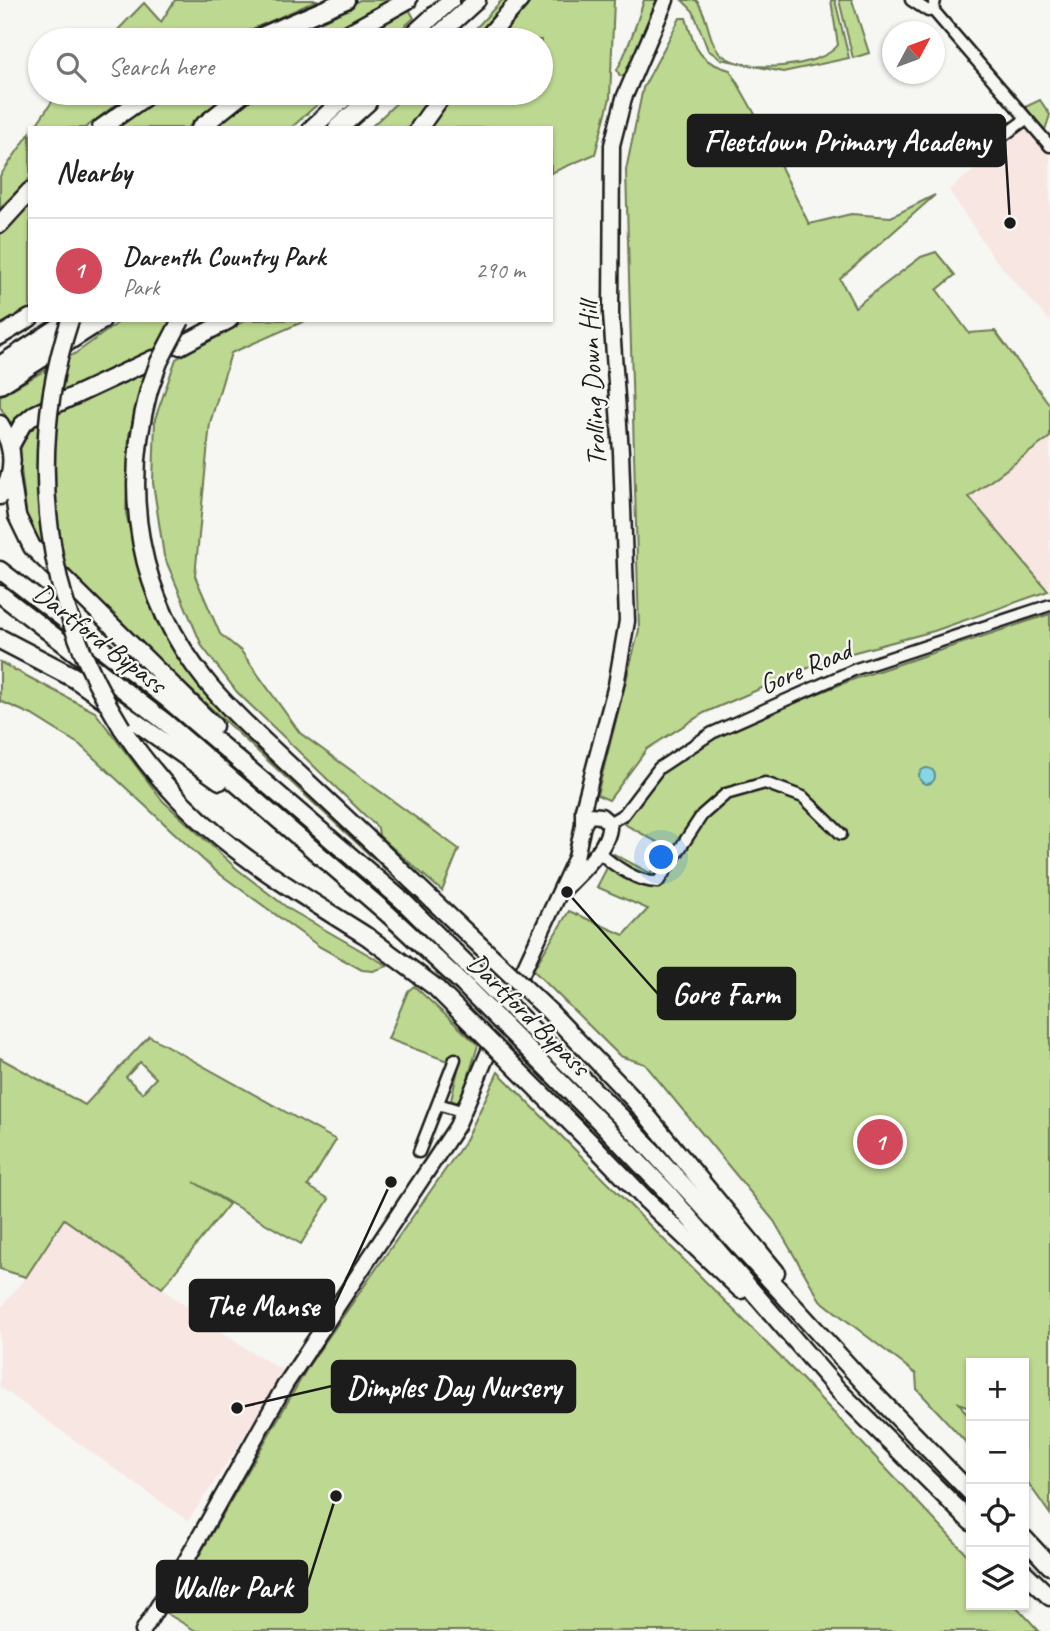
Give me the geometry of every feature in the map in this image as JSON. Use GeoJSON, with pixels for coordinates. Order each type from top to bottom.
{"type":"FeatureCollection","features":[{"type":"Feature","properties":{"kind":"highway"},"geometry":{"type":"LineString","coordinates":[[280,28],[346,0]]}},
{"type":"Feature","properties":{"kind":"highway"},"geometry":{"type":"LineString","coordinates":[[358,28],[408,0]]}},
{"type":"Feature","properties":{"kind":"highway"},"geometry":{"type":"LineString","coordinates":[[420,28],[451,0]]}},
{"type":"Feature","properties":{"kind":"highway"},"geometry":{"type":"LineString","coordinates":[[446,28],[477,0]]}},
{"type":"Feature","properties":{"kind":"highway"},"geometry":{"type":"LineString","coordinates":[[496,28],[520,0]]}},
{"type":"Feature","properties":{"kind":"highway"},"geometry":{"type":"LineString","coordinates":[[104,126],[134,105]]}},
{"type":"Feature","properties":{"kind":"highway"},"geometry":{"type":"LineString","coordinates":[[203,126],[229,105]]}},
{"type":"Feature","properties":{"kind":"highway"},"geometry":{"type":"LineString","coordinates":[[314,126],[338,105]]}},
{"type":"Feature","properties":{"kind":"highway"},"geometry":{"type":"LineString","coordinates":[[340,126],[362,105]]}},
{"type":"Feature","properties":{"kind":"highway"},"geometry":{"type":"LineString","coordinates":[[349,126],[365,105]]}},
{"type":"Feature","properties":{"kind":"highway"},"geometry":{"type":"LineString","coordinates":[[420,126],[435,105]]}},
{"type":"Feature","properties":{"kind":"highway"},"geometry":{"type":"LineString","coordinates":[[0,224],[28,193]]}},
{"type":"Feature","properties":{"kind":"highway"},"geometry":{"type":"LineString","coordinates":[[0,337],[28,319]]}},
{"type":"Feature","properties":{"kind":"highway"},"geometry":{"type":"LineString","coordinates":[[0,366],[67,322]]}},
{"type":"Feature","properties":{"kind":"highway"},"geometry":{"type":"LineString","coordinates":[[69,322],[48,415],[46,474],[50,534],[59,585],[74,632],[95,682],[122,728],[168,788],[221,841],[273,879],[368,937],[435,986],[719,1271],[778,1321]]}},
{"type":"Feature","properties":{"kind":"highway"},"geometry":{"type":"LineString","coordinates":[[0,384],[98,322]]}},
{"type":"Feature","properties":{"kind":"highway"},"geometry":{"type":"LineString","coordinates":[[180,322],[159,362],[149,390],[138,439],[134,495],[142,553],[153,590],[172,632],[219,697],[540,1002],[635,1101],[796,1294],[966,1478]]}},
{"type":"Feature","properties":{"kind":"highway"},"geometry":{"type":"LineString","coordinates":[[180,346],[225,322]]}},
{"type":"Feature","properties":{"kind":"highway"},"geometry":{"type":"LineString","coordinates":[[11,445],[22,425],[35,414],[153,359]]}},
{"type":"Feature","properties":{"kind":"highway"},"geometry":{"type":"LineString","coordinates":[[0,424],[11,445],[14,504],[21,525],[40,557],[322,830]]}},
{"type":"Feature","properties":{"kind":"highway"},"geometry":{"type":"LineString","coordinates":[[0,496],[11,476]]}},
{"type":"Feature","properties":{"kind":"highway","name":"Dartford Bypass"},"geometry":{"type":"LineString","coordinates":[[0,570],[174,705],[403,901],[620,1116],[866,1385],[966,1488]]}},
{"type":"Feature","properties":{"kind":"highway","name":"Dartford Bypass"},"geometry":{"type":"LineString","coordinates":[[0,594],[156,715],[307,843],[463,984],[666,1191],[847,1399],[966,1517]]}},
{"type":"Feature","properties":{"kind":"highway"},"geometry":{"type":"LineString","coordinates":[[0,633],[73,677],[307,843]]}},
{"type":"Feature","properties":{"kind":"highway"},"geometry":{"type":"LineString","coordinates":[[0,639],[73,677]]}},
{"type":"Feature","properties":{"kind":"highway"},"geometry":{"type":"LineString","coordinates":[[1029,1544],[1050,1567]]}},
{"type":"Feature","properties":{"kind":"highway"},"geometry":{"type":"LineString","coordinates":[[1027,1547],[1050,1567]]}},
{"type":"Feature","properties":{"kind":"highway"},"geometry":{"type":"LineString","coordinates":[[1029,1577],[1050,1597]]}},
{"type":"Feature","properties":{"kind":"main road","name":"Trolling Down Hill"},"geometry":{"type":"LineString","coordinates":[[523,971],[579,849],[583,809],[624,649],[627,621],[621,452],[611,314],[612,145],[624,98],[666,0]]}},
{"type":"Feature","properties":{"kind":"main road","name":"Trolling Down Hill"},"geometry":{"type":"LineString","coordinates":[[594,772],[605,819]]}},
{"type":"Feature","properties":{"kind":"main road"},"geometry":{"type":"LineString","coordinates":[[560,893],[597,855],[608,835],[605,819],[589,815],[583,825]]}},
{"type":"Feature","properties":{"kind":"main road"},"geometry":{"type":"LineString","coordinates":[[579,849],[597,855]]}},
{"type":"Feature","properties":{"kind":"main road"},"geometry":{"type":"LineString","coordinates":[[143,1631],[187,1559],[285,1385],[374,1247],[446,1145],[464,1112],[489,1051]]}},
{"type":"Feature","properties":{"kind":"street"},"geometry":{"type":"LineString","coordinates":[[911,0],[928,10],[934,5],[1050,146]]}},
{"type":"Feature","properties":{"kind":"street"},"geometry":{"type":"LineString","coordinates":[[984,150],[1026,119]]}},
{"type":"Feature","properties":{"kind":"street","name":"Gore Road"},"geometry":{"type":"LineString","coordinates":[[605,819],[624,814],[659,768],[712,733],[856,669],[1050,605]]}},
{"type":"Feature","properties":{"kind":"street"},"geometry":{"type":"LineString","coordinates":[[597,855],[626,871],[658,882],[702,815],[726,794],[765,783],[803,797],[841,834]]}},
{"type":"Feature","properties":{"kind":"street"},"geometry":{"type":"LineString","coordinates":[[419,1152],[455,1059]]}},
{"type":"Feature","properties":{"kind":"street"},"geometry":{"type":"LineString","coordinates":[[438,1104],[464,1112]]}},
{"type":"Feature","properties":{"kind":"shaded area"},"geometry":{"type":"Polygon","coordinates":[[[1026,128],[1050,156],[1050,322],[993,257],[949,190],[1026,128]]]}},
{"type":"Feature","properties":{"kind":"shaded area"},"geometry":{"type":"Polygon","coordinates":[[[1050,437],[1050,591],[1048,591],[969,497],[1050,437]]]}},
{"type":"Feature","properties":{"kind":"shaded area"},"geometry":{"type":"Polygon","coordinates":[[[64,1218],[240,1345],[287,1373],[188,1521],[0,1387],[0,1309],[26,1277],[64,1218]]]}},
{"type":"Feature","properties":{"kind":"green space"},"geometry":{"type":"Polygon","coordinates":[[[175,0],[318,0],[255,28],[120,28],[144,3],[161,22],[175,0]]]}},
{"type":"Feature","properties":{"kind":"green space"},"geometry":{"type":"Polygon","coordinates":[[[360,0],[394,0],[343,28],[295,28],[360,0]]]}},
{"type":"Feature","properties":{"kind":"green space"},"geometry":{"type":"Polygon","coordinates":[[[502,0],[511,0],[487,28],[476,28],[502,0]]]}},
{"type":"Feature","properties":{"kind":"green space"},"geometry":{"type":"Polygon","coordinates":[[[531,0],[614,0],[610,98],[595,154],[553,172],[553,126],[431,126],[447,105],[553,105],[553,28],[506,28],[531,0]]]}},
{"type":"Feature","properties":{"kind":"green space"},"geometry":{"type":"Polygon","coordinates":[[[644,0],[658,0],[625,76],[620,76],[617,70],[644,0]]]}},
{"type":"Feature","properties":{"kind":"green space"},"geometry":{"type":"Polygon","coordinates":[[[682,0],[696,0],[716,49],[732,61],[742,63],[721,59],[708,50],[693,11],[682,0]]]}},
{"type":"Feature","properties":{"kind":"green space"},"geometry":{"type":"Polygon","coordinates":[[[831,0],[835,0],[849,58],[783,72],[750,65],[782,66],[816,59],[829,53],[838,45],[831,0]]]}},
{"type":"Feature","properties":{"kind":"green space"},"geometry":{"type":"Polygon","coordinates":[[[839,0],[852,0],[869,53],[853,58],[839,0]]]}},
{"type":"Feature","properties":{"kind":"green space"},"geometry":{"type":"Polygon","coordinates":[[[409,9],[414,18],[403,28],[375,28],[409,9]]]}},
{"type":"Feature","properties":{"kind":"green space"},"geometry":{"type":"Polygon","coordinates":[[[680,18],[686,18],[695,46],[704,58],[730,70],[756,116],[809,224],[851,214],[891,217],[935,195],[840,279],[855,307],[921,257],[936,252],[955,275],[937,290],[969,333],[995,331],[1050,405],[1050,437],[969,497],[1048,591],[934,631],[829,659],[704,713],[647,749],[609,800],[597,795],[639,630],[626,170],[643,88],[680,18]]]}},
{"type":"Feature","properties":{"kind":"green space"},"geometry":{"type":"Polygon","coordinates":[[[1040,100],[1050,115],[1045,130],[1025,107],[1040,100]]]}},
{"type":"Feature","properties":{"kind":"green space"},"geometry":{"type":"Polygon","coordinates":[[[50,105],[115,105],[88,126],[35,126],[50,105]]]}},
{"type":"Feature","properties":{"kind":"green space"},"geometry":{"type":"Polygon","coordinates":[[[145,105],[215,105],[189,126],[114,126],[145,105]]]}},
{"type":"Feature","properties":{"kind":"green space"},"geometry":{"type":"Polygon","coordinates":[[[242,105],[317,105],[293,126],[214,126],[242,105]]]}},
{"type":"Feature","properties":{"kind":"green space"},"geometry":{"type":"Polygon","coordinates":[[[394,105],[428,105],[413,126],[372,126],[394,105]]]}},
{"type":"Feature","properties":{"kind":"green space"},"geometry":{"type":"Polygon","coordinates":[[[28,136],[28,180],[0,208],[0,176],[28,136]]]}},
{"type":"Feature","properties":{"kind":"green space"},"geometry":{"type":"Polygon","coordinates":[[[28,202],[28,312],[0,328],[0,234],[28,202]]]}},
{"type":"Feature","properties":{"kind":"green space"},"geometry":{"type":"Polygon","coordinates":[[[119,322],[172,322],[154,350],[36,404],[10,423],[0,407],[0,396],[76,353],[119,322]]]}},
{"type":"Feature","properties":{"kind":"green space"},"geometry":{"type":"Polygon","coordinates":[[[242,322],[302,322],[231,353],[210,423],[195,576],[220,634],[241,651],[300,733],[459,849],[442,891],[379,836],[378,828],[237,692],[202,646],[164,556],[153,483],[155,419],[176,359],[242,322]]]}},
{"type":"Feature","properties":{"kind":"green space"},"geometry":{"type":"Polygon","coordinates":[[[147,372],[129,435],[126,514],[156,621],[198,680],[398,877],[396,879],[175,675],[40,542],[27,520],[19,451],[32,426],[147,372]]]}},
{"type":"Feature","properties":{"kind":"green space"},"geometry":{"type":"Polygon","coordinates":[[[1050,614],[1050,1514],[1029,1484],[1029,1358],[966,1358],[966,1406],[959,1403],[966,1413],[966,1443],[917,1389],[916,1374],[820,1300],[774,1221],[645,1064],[620,1056],[533,970],[569,911],[624,935],[648,909],[597,887],[614,854],[650,873],[670,849],[624,824],[648,787],[677,757],[737,725],[857,678],[1050,614]]]}},
{"type":"Feature","properties":{"kind":"green space"},"geometry":{"type":"Polygon","coordinates":[[[0,662],[95,712],[163,801],[237,869],[289,909],[388,966],[373,971],[362,970],[320,947],[213,869],[80,745],[32,715],[0,701],[0,662]]]}},
{"type":"Feature","properties":{"kind":"green space"},"geometry":{"type":"Polygon","coordinates":[[[414,986],[478,1045],[462,1098],[458,1103],[451,1100],[461,1057],[453,1054],[450,1062],[388,1039],[408,991],[414,986]]]}},
{"type":"Feature","properties":{"kind":"green space"},"geometry":{"type":"Polygon","coordinates":[[[149,1036],[336,1140],[308,1186],[329,1199],[301,1244],[194,1182],[229,1204],[162,1288],[64,1219],[26,1277],[0,1269],[0,1058],[85,1105],[149,1036]],[[140,1062],[126,1077],[142,1093],[156,1078],[140,1062]]]}},
{"type":"Feature","properties":{"kind":"green space"},"geometry":{"type":"Polygon","coordinates":[[[498,1072],[803,1380],[966,1554],[966,1610],[1020,1610],[1039,1631],[196,1631],[166,1613],[309,1365],[466,1140],[498,1072]]]}},
{"type":"Feature","properties":{"kind":"water"},"geometry":{"type":"Polygon","coordinates":[[[927,768],[933,770],[933,782],[927,784],[921,782],[919,776],[921,770],[927,768]]]}},
{"type":"Feature","properties":{"kind":"tunnel"},"geometry":{"type":"LineString","coordinates":[[489,1051],[523,972]]}},
{"type":"Feature","properties":{"kind":"place","name":"Fleetdown Primary Academy"},"geometry":{"type":"Point","coordinates":[1010,223]}},
{"type":"Feature","properties":{"kind":"place","name":"Gore Farm"},"geometry":{"type":"Point","coordinates":[567,892]}},
{"type":"Feature","properties":{"kind":"place","name":"Darenth Country Park"},"geometry":{"type":"Point","coordinates":[880,1142]}},
{"type":"Feature","properties":{"kind":"place","name":"The Manse"},"geometry":{"type":"Point","coordinates":[391,1182]}},
{"type":"Feature","properties":{"kind":"place","name":"Dimples Day Nursery"},"geometry":{"type":"Point","coordinates":[237,1408]}},
{"type":"Feature","properties":{"kind":"place","name":"Waller Park"},"geometry":{"type":"Point","coordinates":[336,1496]}}]}
